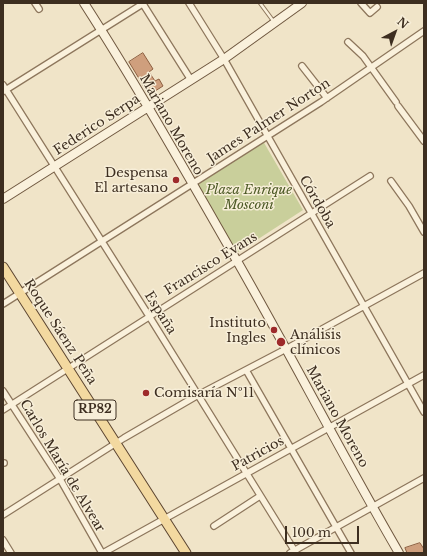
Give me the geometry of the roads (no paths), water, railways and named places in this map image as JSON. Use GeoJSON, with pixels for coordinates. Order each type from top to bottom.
{"type":"FeatureCollection","features":[{"type":"Feature","properties":{"kind":"main road","name":"Roque Sáenz Peña"},"geometry":{"type":"LineString","coordinates":[[3,268],[186,553]]}},
{"type":"Feature","properties":{"kind":"street"},"geometry":{"type":"LineString","coordinates":[[35,3],[39,9]]}},
{"type":"Feature","properties":{"kind":"street","name":"Mariano Moreno"},"geometry":{"type":"LineString","coordinates":[[84,3],[148,106],[237,261],[399,553]]}},
{"type":"Feature","properties":{"kind":"street","name":"Córdoba"},"geometry":{"type":"LineString","coordinates":[[189,3],[224,59],[424,412]]}},
{"type":"Feature","properties":{"kind":"street","name":"Federico Serpa"},"geometry":{"type":"LineString","coordinates":[[3,199],[224,59],[302,3]]}},
{"type":"Feature","properties":{"kind":"street"},"geometry":{"type":"LineString","coordinates":[[361,3],[370,13],[378,7]]}},
{"type":"Feature","properties":{"kind":"street"},"geometry":{"type":"LineString","coordinates":[[4,89],[143,4],[191,80]]}},
{"type":"Feature","properties":{"kind":"street","name":"James Palmer Norton"},"geometry":{"type":"LineString","coordinates":[[3,304],[327,98],[424,30]]}},
{"type":"Feature","properties":{"kind":"street"},"geometry":{"type":"LineString","coordinates":[[348,42],[371,66],[424,141]]}},
{"type":"Feature","properties":{"kind":"street"},"geometry":{"type":"LineString","coordinates":[[302,66],[327,98]]}},
{"type":"Feature","properties":{"kind":"street","name":"España"},"geometry":{"type":"LineString","coordinates":[[4,89],[149,316],[294,552]]}},
{"type":"Feature","properties":{"kind":"street","name":"Francisco Evans"},"geometry":{"type":"LineString","coordinates":[[3,410],[370,176]]}},
{"type":"Feature","properties":{"kind":"street"},"geometry":{"type":"LineString","coordinates":[[391,181],[409,206],[424,232]]}},
{"type":"Feature","properties":{"kind":"street"},"geometry":{"type":"LineString","coordinates":[[3,515],[116,443],[198,395],[286,349],[424,273]]}},
{"type":"Feature","properties":{"kind":"street"},"geometry":{"type":"LineString","coordinates":[[246,370],[351,553]]}},
{"type":"Feature","properties":{"kind":"street","name":"Patricios"},"geometry":{"type":"LineString","coordinates":[[103,553],[424,375]]}},
{"type":"Feature","properties":{"kind":"street","name":"Carlos María de Alvear"},"geometry":{"type":"LineString","coordinates":[[3,391],[60,479],[103,553]]}},
{"type":"Feature","properties":{"kind":"street"},"geometry":{"type":"LineString","coordinates":[[294,552],[372,506],[424,478]]}},
{"type":"Feature","properties":{"kind":"street"},"geometry":{"type":"LineString","coordinates":[[214,526],[260,496]]}},
{"type":"Feature","properties":{"kind":"street"},"geometry":{"type":"LineString","coordinates":[[3,540],[11,553]]}},
{"type":"Feature","properties":{"kind":"lane"},"geometry":{"type":"LineString","coordinates":[[260,3],[275,23]]}},
{"type":"Feature","properties":{"kind":"place","name":"Despensa El artesano"},"geometry":{"type":"Point","coordinates":[176,180]}},
{"type":"Feature","properties":{"kind":"place","name":"Instituto Ingles"},"geometry":{"type":"Point","coordinates":[274,330]}},
{"type":"Feature","properties":{"kind":"place","name":"Análisis clínicos"},"geometry":{"type":"Point","coordinates":[281,342]}},
{"type":"Feature","properties":{"kind":"place","name":"Comisaría Nº11"},"geometry":{"type":"Point","coordinates":[146,393]}},
{"type":"Feature","properties":{"kind":"park label","name":"Plaza Enrique Mosconi"},"geometry":{"type":"Point","coordinates":[249,198]}}]}
